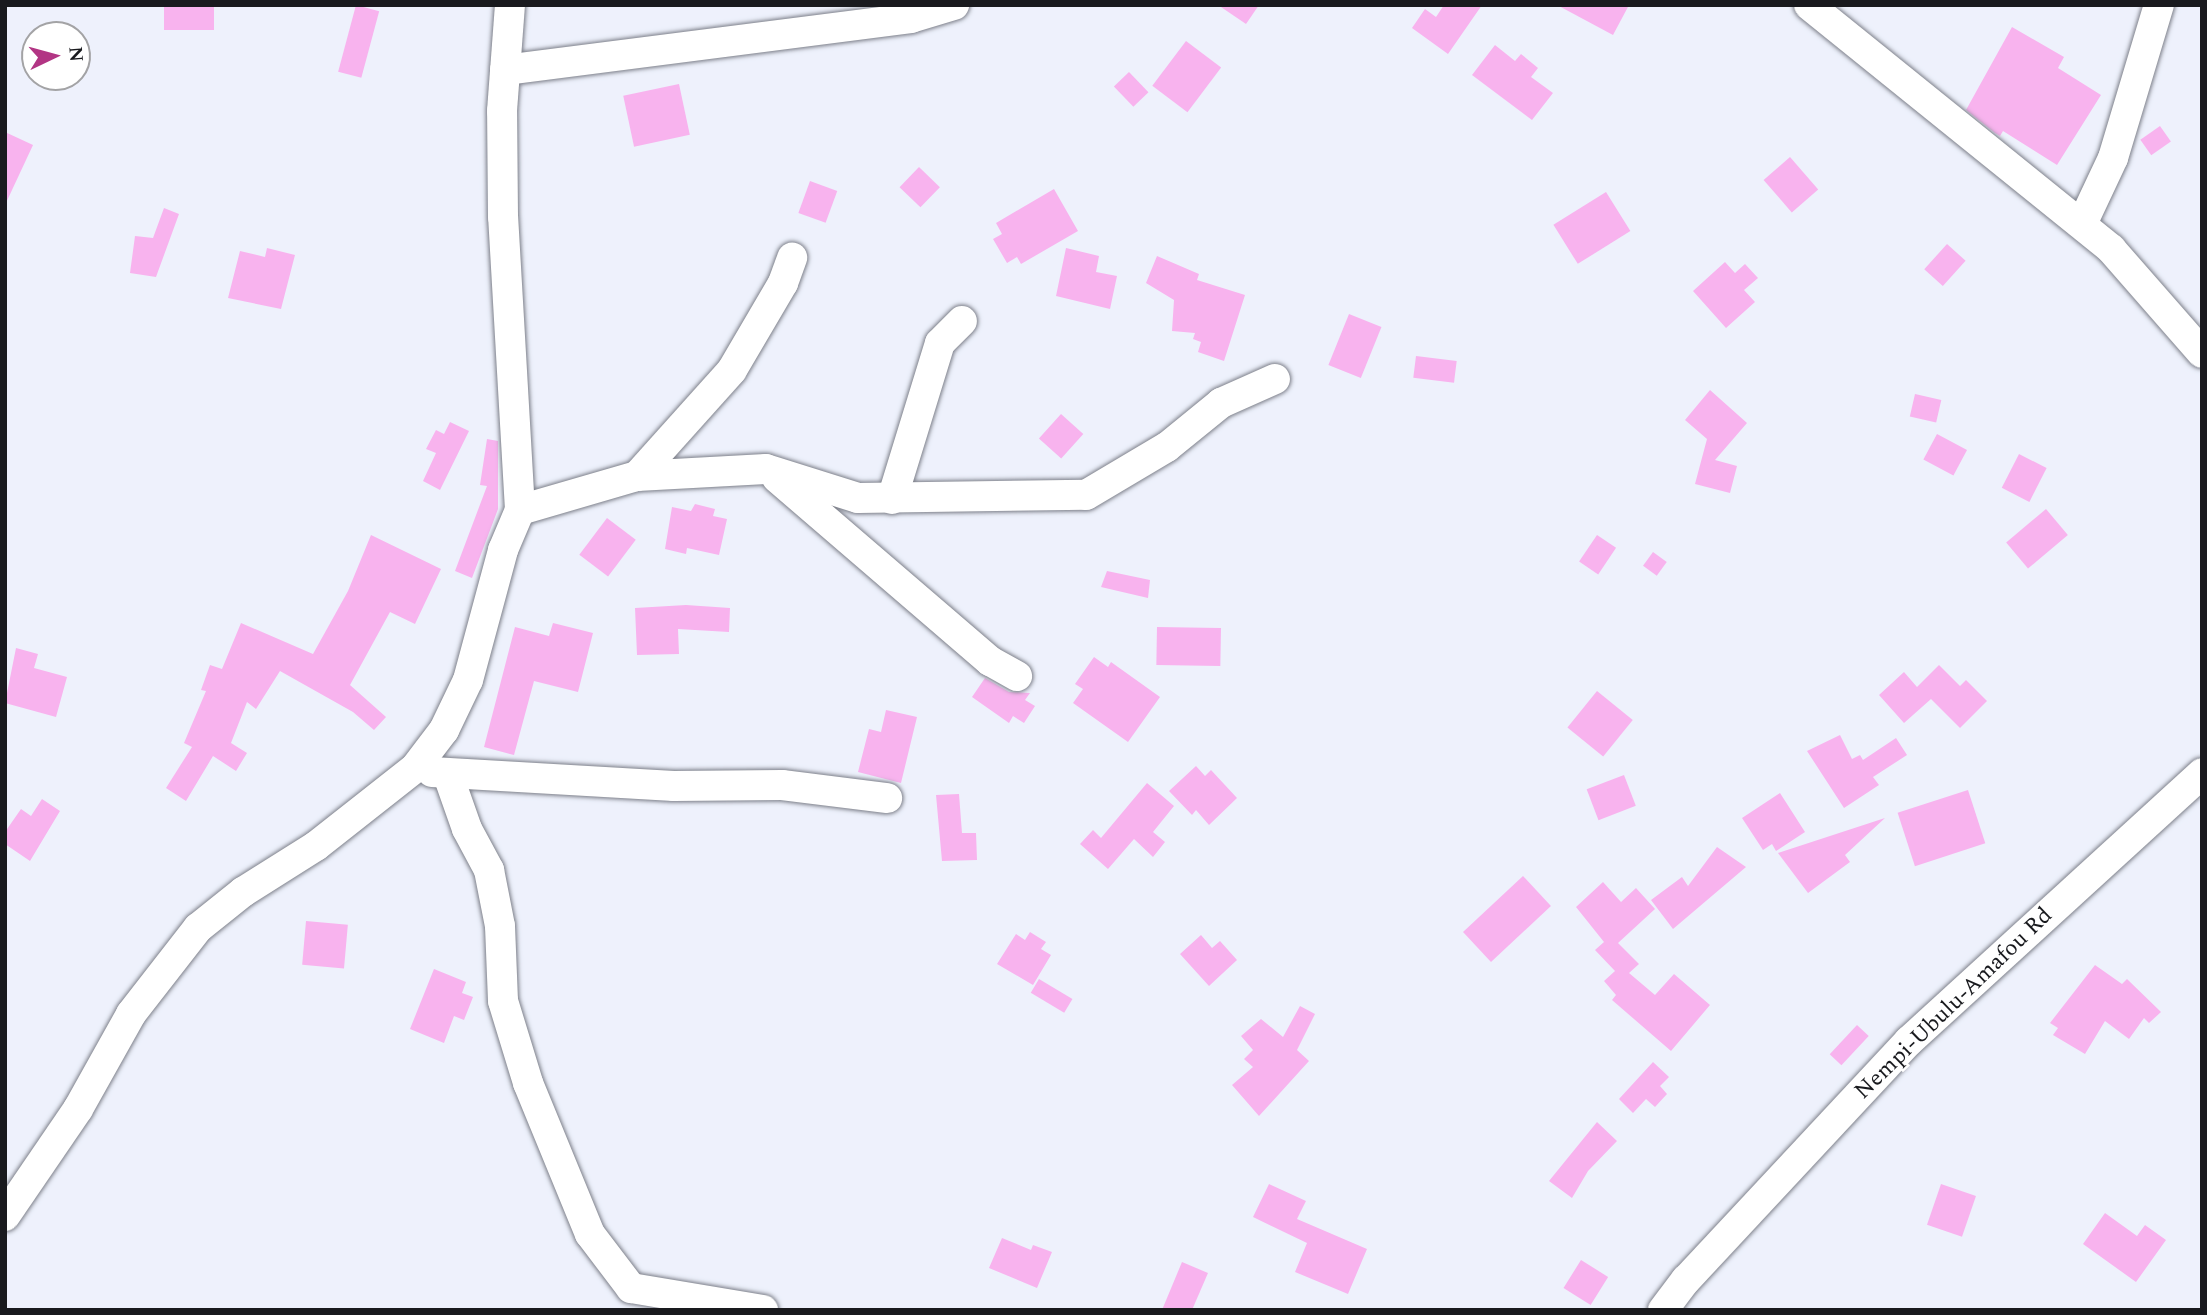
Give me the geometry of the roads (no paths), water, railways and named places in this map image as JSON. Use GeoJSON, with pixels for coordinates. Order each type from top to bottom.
{"type":"FeatureCollection","features":[{"type":"Feature","properties":{"kind":"street"},"geometry":{"type":"LineString","coordinates":[[5,1216],[78,1109],[131,1014],[198,928],[243,892],[316,846],[415,768],[444,730],[468,680],[503,550],[520,510],[503,216],[505,70],[510,5]]}},
{"type":"Feature","properties":{"kind":"street"},"geometry":{"type":"LineString","coordinates":[[505,70],[911,18],[954,5]]}},
{"type":"Feature","properties":{"kind":"street"},"geometry":{"type":"LineString","coordinates":[[1809,5],[2111,249],[2202,353]]}},
{"type":"Feature","properties":{"kind":"street"},"geometry":{"type":"LineString","coordinates":[[2082,224],[2113,158],[2159,5]]}},
{"type":"Feature","properties":{"kind":"street"},"geometry":{"type":"LineString","coordinates":[[637,476],[732,370],[783,283],[792,258]]}},
{"type":"Feature","properties":{"kind":"street"},"geometry":{"type":"LineString","coordinates":[[892,499],[940,343],[961,321]]}},
{"type":"Feature","properties":{"kind":"street"},"geometry":{"type":"LineString","coordinates":[[520,510],[637,476],[766,469],[858,498],[1086,495],[1167,447],[1221,403],[1275,379]]}},
{"type":"Feature","properties":{"kind":"street"},"geometry":{"type":"LineString","coordinates":[[766,469],[990,661],[1017,676]]}},
{"type":"Feature","properties":{"kind":"street"},"geometry":{"type":"LineString","coordinates":[[415,768],[448,775],[674,786],[782,785],[887,798]]}},
{"type":"Feature","properties":{"kind":"street","name":"Nempi-Ubulu-Amafou Rd"},"geometry":{"type":"LineString","coordinates":[[1663,1310],[1686,1280],[1909,1041],[2202,773]]}},
{"type":"Feature","properties":{"kind":"street"},"geometry":{"type":"LineString","coordinates":[[448,775],[467,829],[489,870],[500,926],[503,1000],[528,1083],[590,1234],[631,1288],[764,1310]]}}]}
